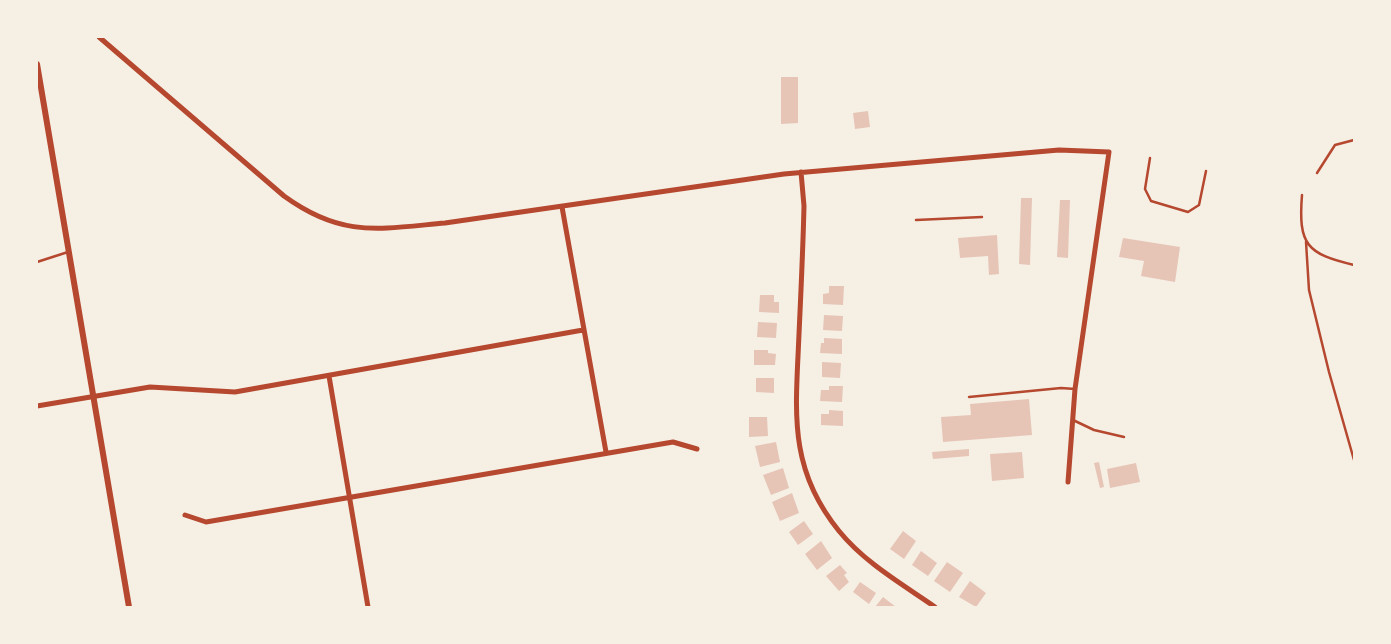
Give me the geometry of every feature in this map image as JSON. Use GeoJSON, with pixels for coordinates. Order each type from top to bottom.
{"type":"FeatureCollection","features":[{"type":"Feature","properties":{"kind":"street"},"geometry":{"type":"LineString","coordinates":[[99,37],[267,183],[306,212],[348,227],[393,228],[562,207],[802,172],[1059,150],[1110,152],[1075,389],[1068,482]]}},
{"type":"Feature","properties":{"kind":"street"},"geometry":{"type":"LineString","coordinates":[[37,64],[129,607]]}},
{"type":"Feature","properties":{"kind":"street"},"geometry":{"type":"LineString","coordinates":[[802,172],[804,206],[795,422],[805,470],[823,509],[840,533],[877,566],[935,607]]}},
{"type":"Feature","properties":{"kind":"street"},"geometry":{"type":"LineString","coordinates":[[562,207],[606,452]]}},
{"type":"Feature","properties":{"kind":"street"},"geometry":{"type":"LineString","coordinates":[[37,406],[150,387],[235,392],[583,330]]}},
{"type":"Feature","properties":{"kind":"street"},"geometry":{"type":"LineString","coordinates":[[329,376],[368,607]]}},
{"type":"Feature","properties":{"kind":"street"},"geometry":{"type":"LineString","coordinates":[[186,515],[206,522],[673,442],[697,449]]}},
{"type":"Feature","properties":{"kind":"lane"},"geometry":{"type":"LineString","coordinates":[[1317,173],[1335,145],[1354,140]]}},
{"type":"Feature","properties":{"kind":"lane"},"geometry":{"type":"LineString","coordinates":[[1150,158],[1145,189],[1151,201],[1188,212],[1199,205],[1206,171]]}},
{"type":"Feature","properties":{"kind":"lane"},"geometry":{"type":"LineString","coordinates":[[1302,195],[1300,214],[1306,242],[1309,290],[1354,460]]}},
{"type":"Feature","properties":{"kind":"lane"},"geometry":{"type":"LineString","coordinates":[[916,220],[982,217]]}},
{"type":"Feature","properties":{"kind":"lane"},"geometry":{"type":"LineString","coordinates":[[1306,242],[1323,257],[1354,265]]}},
{"type":"Feature","properties":{"kind":"lane"},"geometry":{"type":"LineString","coordinates":[[37,262],[68,253]]}},
{"type":"Feature","properties":{"kind":"lane"},"geometry":{"type":"LineString","coordinates":[[969,397],[1075,389]]}},
{"type":"Feature","properties":{"kind":"lane"},"geometry":{"type":"LineString","coordinates":[[1073,420],[1094,430],[1124,438]]}},
{"type":"Feature","properties":{"kind":"building"},"geometry":{"type":"Polygon","coordinates":[[[781,77],[798,77],[798,123],[781,124],[781,77]]]}},
{"type":"Feature","properties":{"kind":"building"},"geometry":{"type":"Polygon","coordinates":[[[868,111],[870,127],[855,129],[853,113],[868,111]]]}},
{"type":"Feature","properties":{"kind":"building"},"geometry":{"type":"Polygon","coordinates":[[[1021,198],[1032,198],[1030,265],[1019,264],[1021,198]]]}},
{"type":"Feature","properties":{"kind":"building"},"geometry":{"type":"Polygon","coordinates":[[[1060,200],[1070,200],[1068,258],[1057,257],[1060,200]]]}},
{"type":"Feature","properties":{"kind":"building"},"geometry":{"type":"Polygon","coordinates":[[[997,235],[999,274],[989,275],[988,256],[960,258],[958,238],[997,235]]]}},
{"type":"Feature","properties":{"kind":"building"},"geometry":{"type":"Polygon","coordinates":[[[1123,238],[1180,247],[1175,282],[1141,276],[1144,261],[1119,257],[1123,238]]]}},
{"type":"Feature","properties":{"kind":"building"},"geometry":{"type":"Polygon","coordinates":[[[829,286],[844,286],[843,305],[823,304],[823,294],[829,293],[829,286]]]}},
{"type":"Feature","properties":{"kind":"building"},"geometry":{"type":"Polygon","coordinates":[[[760,295],[774,295],[774,302],[779,302],[779,313],[759,312],[760,295]]]}},
{"type":"Feature","properties":{"kind":"building"},"geometry":{"type":"Polygon","coordinates":[[[824,315],[843,316],[842,331],[823,330],[824,315]]]}},
{"type":"Feature","properties":{"kind":"building"},"geometry":{"type":"Polygon","coordinates":[[[758,322],[777,323],[776,338],[757,337],[758,322]]]}},
{"type":"Feature","properties":{"kind":"building"},"geometry":{"type":"Polygon","coordinates":[[[824,338],[842,339],[842,354],[820,353],[824,338]]]}},
{"type":"Feature","properties":{"kind":"building"},"geometry":{"type":"Polygon","coordinates":[[[754,350],[768,350],[768,353],[776,354],[775,365],[754,365],[754,350]]]}},
{"type":"Feature","properties":{"kind":"building"},"geometry":{"type":"Polygon","coordinates":[[[822,362],[841,363],[840,378],[822,377],[822,362]]]}},
{"type":"Feature","properties":{"kind":"building"},"geometry":{"type":"Polygon","coordinates":[[[756,378],[774,378],[774,393],[756,392],[756,378]]]}},
{"type":"Feature","properties":{"kind":"building"},"geometry":{"type":"Polygon","coordinates":[[[829,386],[843,386],[842,402],[820,401],[821,390],[829,390],[829,386]]]}},
{"type":"Feature","properties":{"kind":"building"},"geometry":{"type":"Polygon","coordinates":[[[1029,399],[1032,435],[943,442],[941,417],[971,415],[970,404],[1029,399]]]}},
{"type":"Feature","properties":{"kind":"building"},"geometry":{"type":"Polygon","coordinates":[[[829,410],[843,411],[843,426],[821,425],[821,414],[829,414],[829,410]]]}},
{"type":"Feature","properties":{"kind":"building"},"geometry":{"type":"Polygon","coordinates":[[[749,417],[767,417],[768,436],[749,437],[749,417]]]}},
{"type":"Feature","properties":{"kind":"building"},"geometry":{"type":"Polygon","coordinates":[[[776,442],[780,462],[760,467],[755,446],[776,442]]]}},
{"type":"Feature","properties":{"kind":"building"},"geometry":{"type":"Polygon","coordinates":[[[969,449],[969,456],[933,459],[932,452],[969,449]]]}},
{"type":"Feature","properties":{"kind":"building"},"geometry":{"type":"Polygon","coordinates":[[[1022,452],[1024,478],[992,481],[990,454],[1022,452]]]}},
{"type":"Feature","properties":{"kind":"building"},"geometry":{"type":"Polygon","coordinates":[[[1099,462],[1104,487],[1100,488],[1094,463],[1099,462]]]}},
{"type":"Feature","properties":{"kind":"building"},"geometry":{"type":"Polygon","coordinates":[[[1136,463],[1140,482],[1110,488],[1107,469],[1136,463]]]}},
{"type":"Feature","properties":{"kind":"building"},"geometry":{"type":"Polygon","coordinates":[[[783,468],[789,488],[771,495],[763,475],[783,468]]]}},
{"type":"Feature","properties":{"kind":"building"},"geometry":{"type":"Polygon","coordinates":[[[792,493],[799,513],[780,521],[772,502],[792,493]]]}},
{"type":"Feature","properties":{"kind":"building"},"geometry":{"type":"Polygon","coordinates":[[[804,521],[813,534],[798,545],[789,532],[804,521]]]}},
{"type":"Feature","properties":{"kind":"building"},"geometry":{"type":"Polygon","coordinates":[[[903,531],[916,541],[904,559],[890,549],[903,531]]]}},
{"type":"Feature","properties":{"kind":"building"},"geometry":{"type":"Polygon","coordinates":[[[821,541],[832,558],[817,570],[805,554],[821,541]]]}},
{"type":"Feature","properties":{"kind":"building"},"geometry":{"type":"Polygon","coordinates":[[[921,551],[937,563],[928,576],[912,565],[921,551]]]}},
{"type":"Feature","properties":{"kind":"building"},"geometry":{"type":"Polygon","coordinates":[[[947,562],[963,573],[950,592],[934,581],[947,562]]]}},
{"type":"Feature","properties":{"kind":"building"},"geometry":{"type":"Polygon","coordinates":[[[840,565],[847,573],[844,575],[849,582],[839,591],[826,576],[840,565]]]}},
{"type":"Feature","properties":{"kind":"building"},"geometry":{"type":"Polygon","coordinates":[[[970,581],[986,593],[976,607],[959,597],[970,581]]]}},
{"type":"Feature","properties":{"kind":"building"},"geometry":{"type":"Polygon","coordinates":[[[860,582],[876,593],[869,604],[853,592],[860,582]]]}},
{"type":"Feature","properties":{"kind":"building"},"geometry":{"type":"Polygon","coordinates":[[[883,597],[896,607],[875,607],[883,597]]]}}]}
